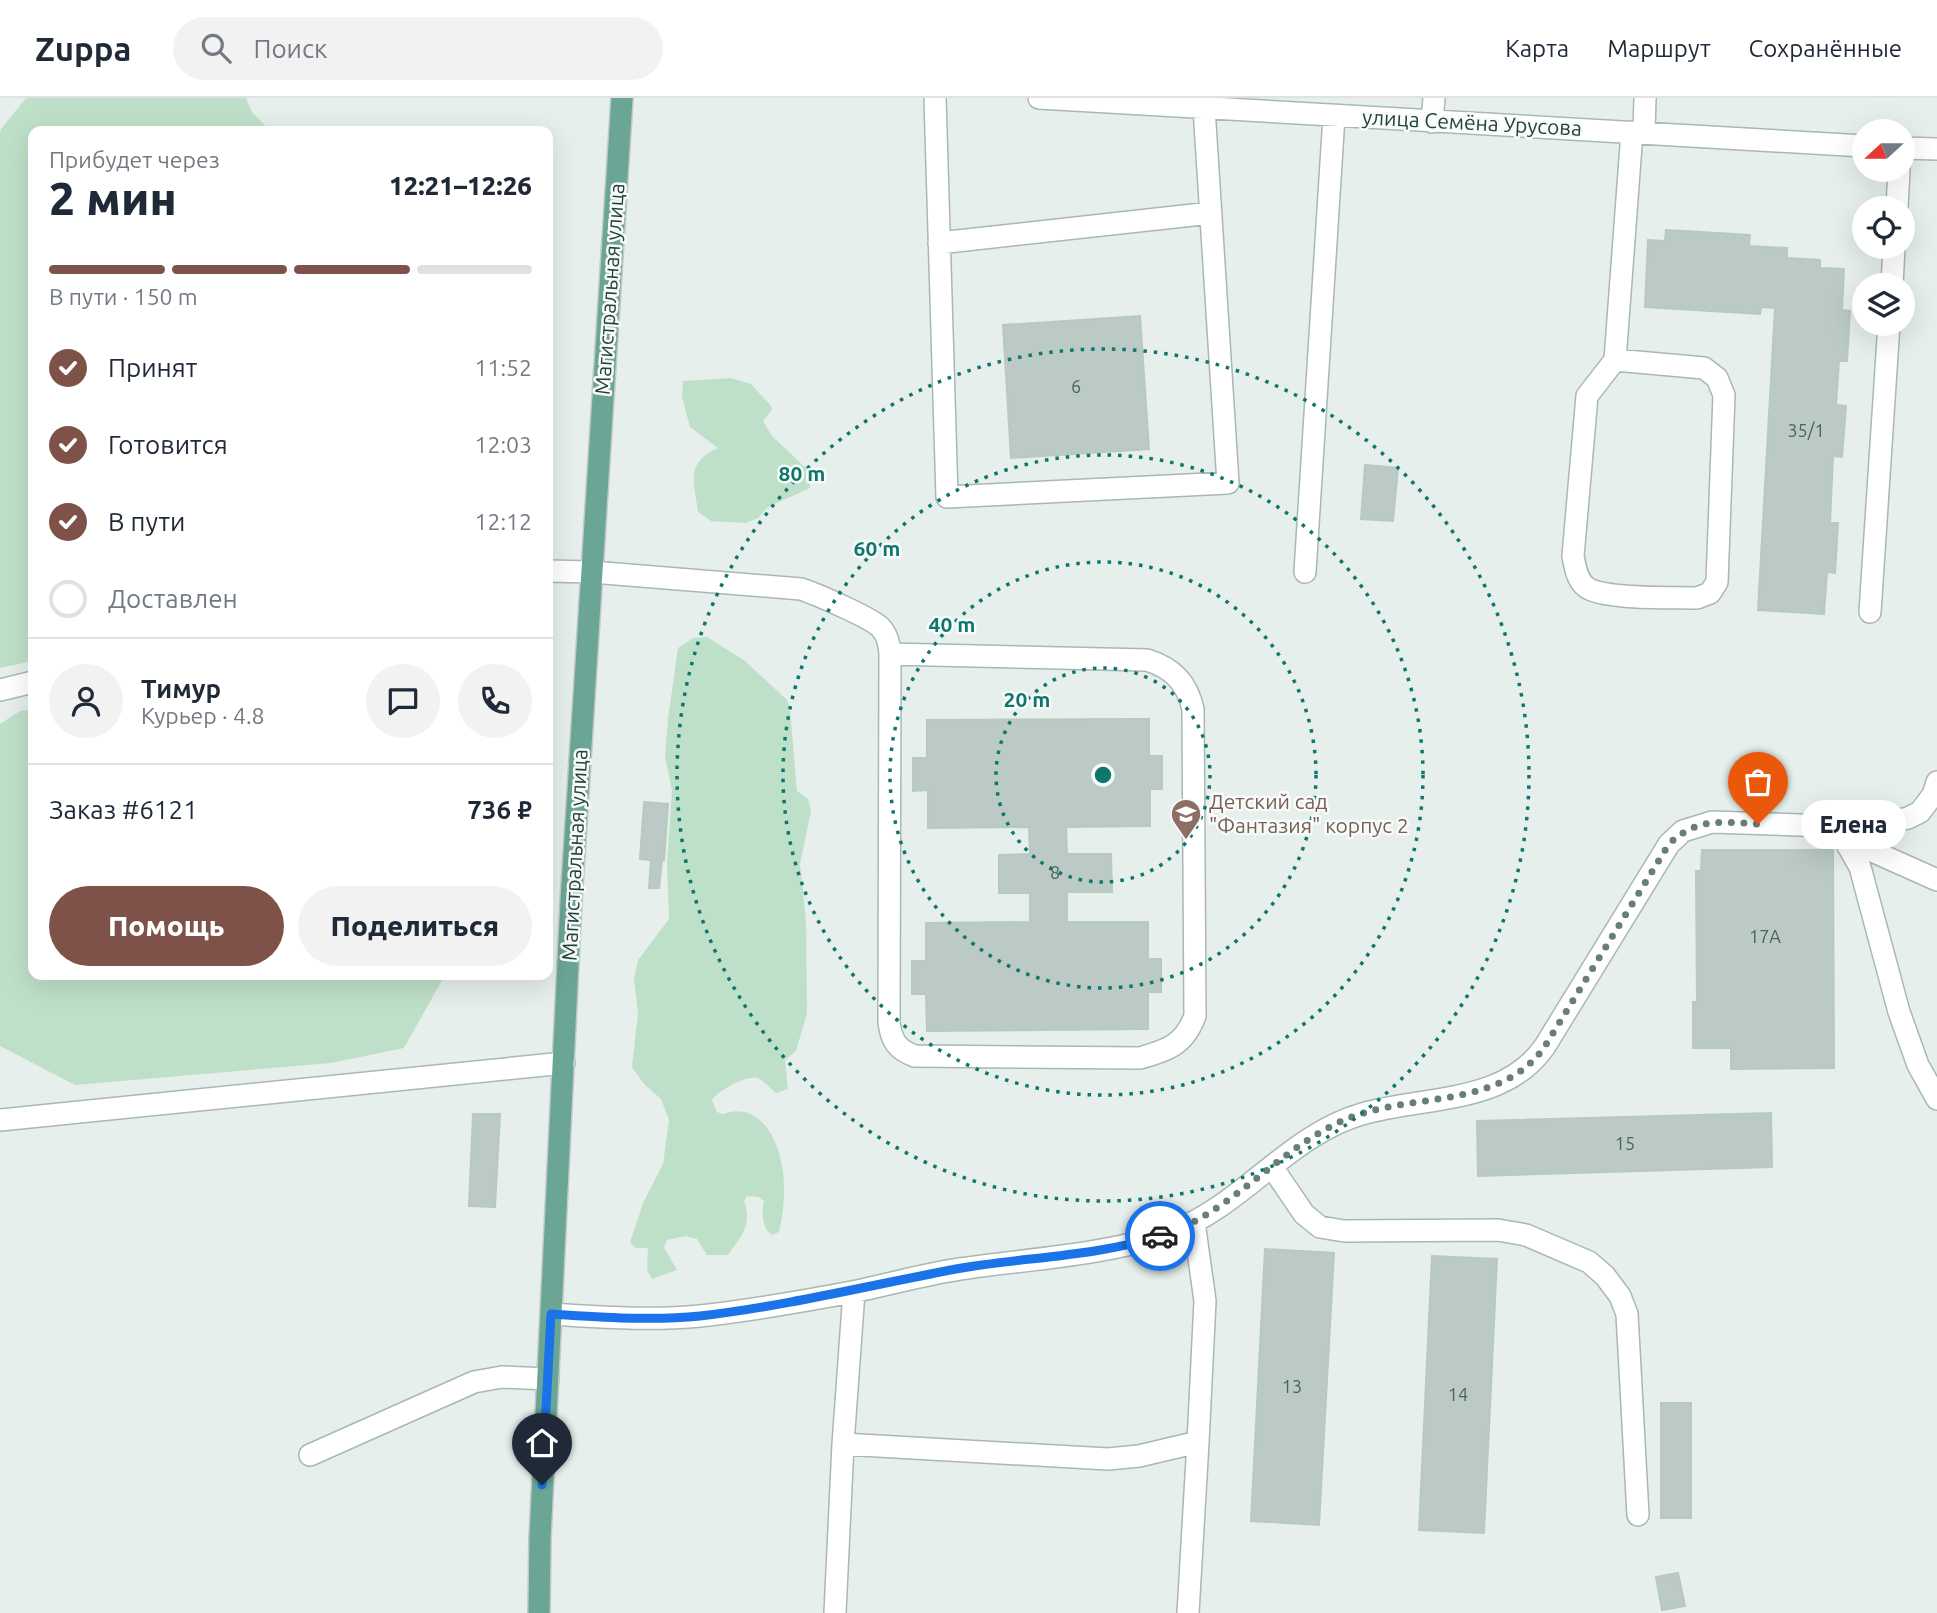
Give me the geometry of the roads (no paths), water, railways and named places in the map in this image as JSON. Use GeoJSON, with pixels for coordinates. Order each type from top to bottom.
{"type":"FeatureCollection","features":[{"type":"Feature","properties":{"kind":"main road","name":"Магистральная улица"},"geometry":{"type":"LineString","coordinates":[[539,1613],[540,1538],[564,1063],[622,98]]}},
{"type":"Feature","properties":{"kind":"street"},"geometry":{"type":"LineString","coordinates":[[935,98],[947,497],[1228,483],[1211,213],[1216,105]]}},
{"type":"Feature","properties":{"kind":"street","name":"улица Семёна Урусова"},"geometry":{"type":"LineString","coordinates":[[1039,98],[1291,106],[1334,116],[1852,145]]}},
{"type":"Feature","properties":{"kind":"street"},"geometry":{"type":"LineString","coordinates":[[1432,122],[1434,98]]}},
{"type":"Feature","properties":{"kind":"street"},"geometry":{"type":"LineString","coordinates":[[1615,360],[1704,368],[1717,378],[1724,395],[1717,582],[1710,593],[1697,598],[1605,595],[1586,587],[1578,576],[1573,556],[1587,396],[1615,360],[1638,132],[1645,98]]}},
{"type":"Feature","properties":{"kind":"street"},"geometry":{"type":"LineString","coordinates":[[1305,572],[1334,116]]}},
{"type":"Feature","properties":{"kind":"street"},"geometry":{"type":"LineString","coordinates":[[1915,148],[1937,149]]}},
{"type":"Feature","properties":{"kind":"street"},"geometry":{"type":"LineString","coordinates":[[939,243],[1211,213]]}},
{"type":"Feature","properties":{"kind":"street"},"geometry":{"type":"LineString","coordinates":[[1870,612],[1888,336]]}},
{"type":"Feature","properties":{"kind":"street"},"geometry":{"type":"LineString","coordinates":[[553,571],[801,589],[819,595],[880,626],[888,638],[890,654],[889,1022],[894,1044],[904,1053],[915,1056],[1140,1058],[1175,1045],[1189,1033],[1195,1016],[1193,709],[1190,693],[1163,665],[1147,660],[890,654]]}},
{"type":"Feature","properties":{"kind":"street"},"geometry":{"type":"LineString","coordinates":[[0,690],[28,683]]}},
{"type":"Feature","properties":{"kind":"street"},"geometry":{"type":"LineString","coordinates":[[551,1314],[648,1318],[699,1316],[853,1292],[957,1269],[1121,1246],[1173,1232],[1226,1203],[1317,1135],[1361,1114],[1486,1089],[1522,1072],[1545,1046],[1669,844],[1683,831],[1712,822],[1835,832],[1886,823],[1920,812],[1933,795],[1937,782]]}},
{"type":"Feature","properties":{"kind":"street"},"geometry":{"type":"LineString","coordinates":[[1835,832],[1937,880]]}},
{"type":"Feature","properties":{"kind":"street"},"geometry":{"type":"LineString","coordinates":[[1835,832],[1860,867],[1899,1012],[1918,1065],[1937,1099]]}},
{"type":"Feature","properties":{"kind":"street"},"geometry":{"type":"LineString","coordinates":[[0,1120],[564,1063]]}},
{"type":"Feature","properties":{"kind":"street"},"geometry":{"type":"LineString","coordinates":[[1272,1167],[1304,1214],[1321,1227],[1344,1231],[1507,1232],[1526,1236],[1589,1262],[1605,1276],[1620,1296],[1627,1314],[1638,1515]]}},
{"type":"Feature","properties":{"kind":"street"},"geometry":{"type":"LineString","coordinates":[[1188,1613],[1205,1301],[1195,1222]]}},
{"type":"Feature","properties":{"kind":"street"},"geometry":{"type":"LineString","coordinates":[[835,1613],[853,1292]]}},
{"type":"Feature","properties":{"kind":"street"},"geometry":{"type":"LineString","coordinates":[[310,1455],[474,1382],[502,1377],[548,1379]]}},
{"type":"Feature","properties":{"kind":"street"},"geometry":{"type":"LineString","coordinates":[[843,1444],[1108,1459],[1139,1456],[1198,1442]]}},
{"type":"Feature","properties":{"kind":"place","name":"Елена"},"geometry":{"type":"Point","coordinates":[1758,824]}},
{"type":"Feature","properties":{"kind":"place","name":"Детский сад \"Фантазия\" корпус 2"},"geometry":{"type":"Point","coordinates":[1186,841]}}]}
